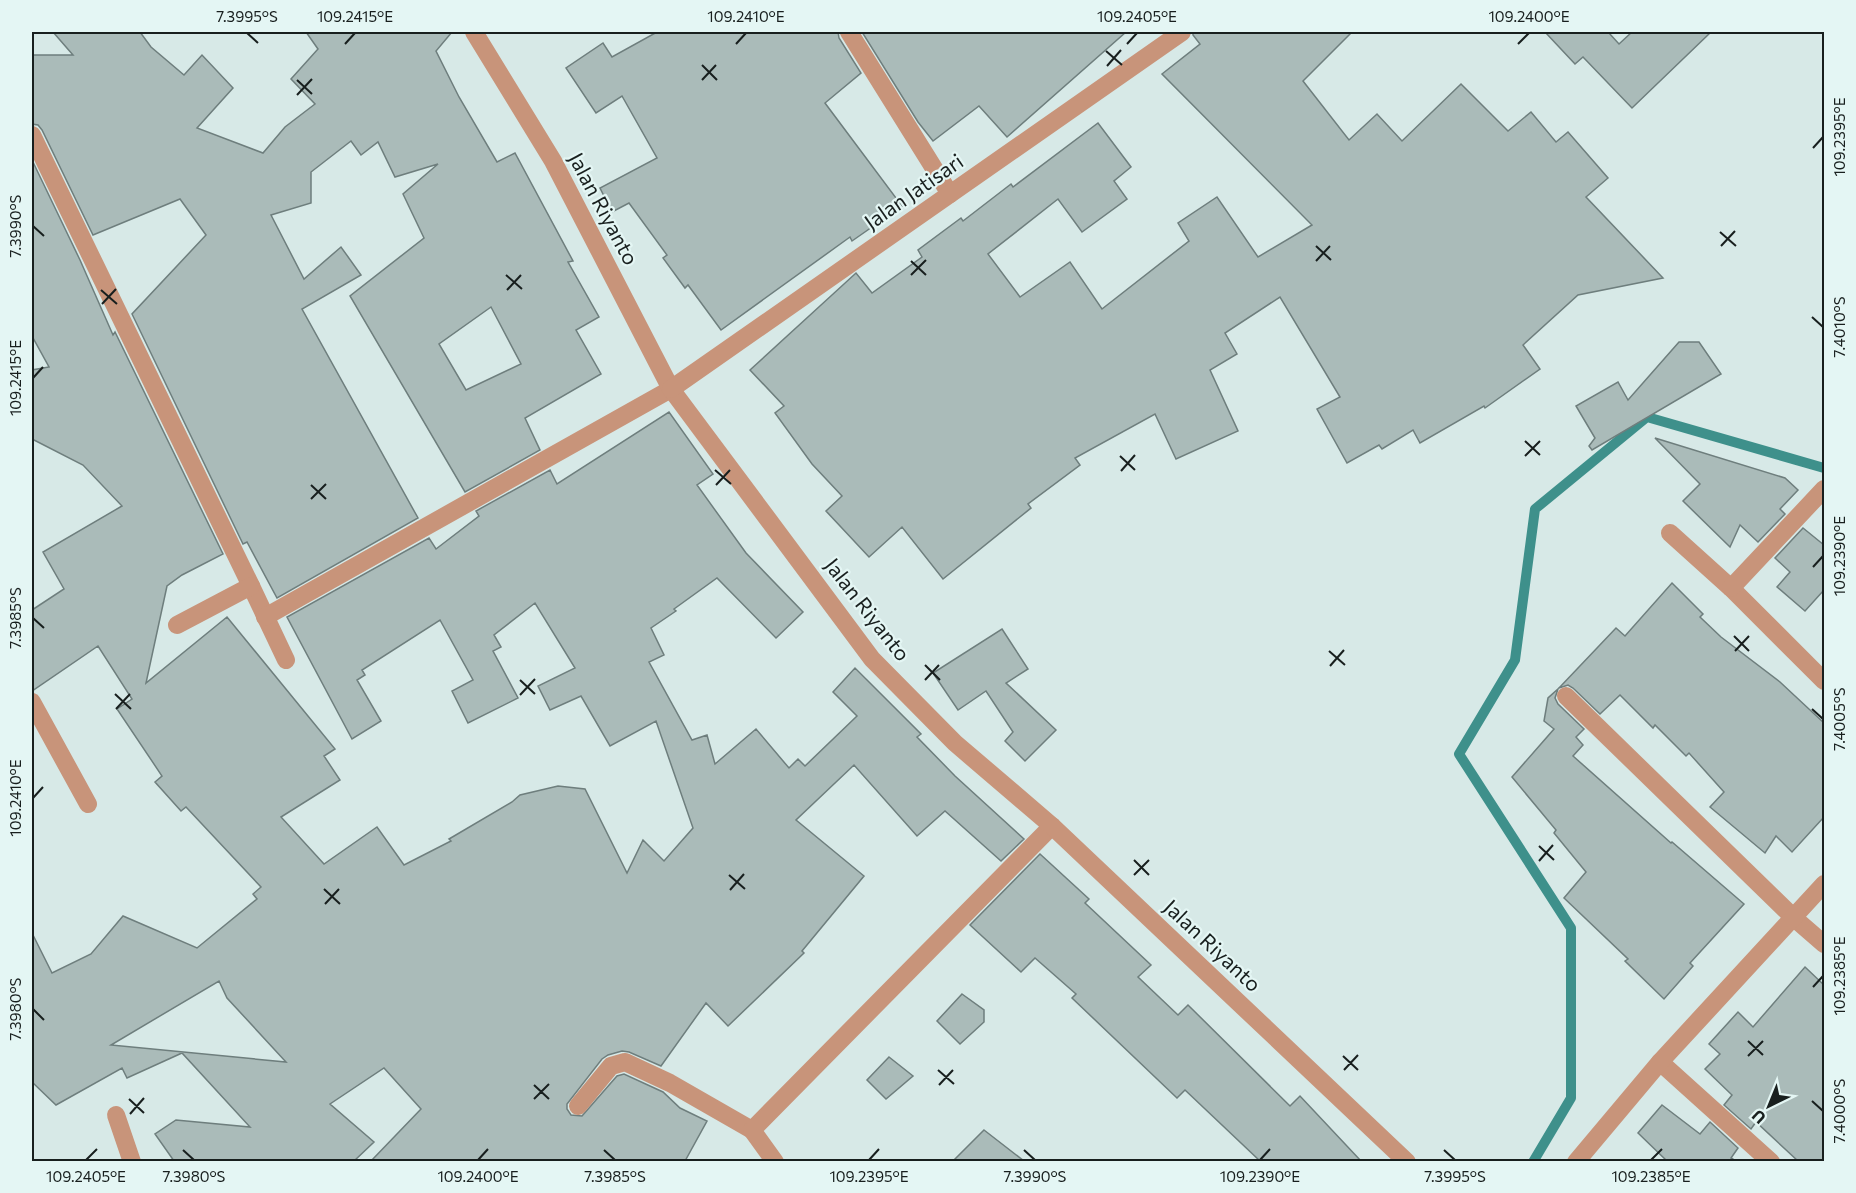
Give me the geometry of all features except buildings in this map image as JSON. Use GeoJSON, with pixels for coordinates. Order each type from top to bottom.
{"type":"FeatureCollection","features":[{"type":"Feature","properties":{"kind":"street","name":"Jalan Riyanto"},"geometry":{"type":"LineString","coordinates":[[474,32],[554,161],[671,389],[872,659],[955,742],[1052,826],[1407,1161]]}},
{"type":"Feature","properties":{"kind":"street"},"geometry":{"type":"LineString","coordinates":[[849,32],[950,194]]}},
{"type":"Feature","properties":{"kind":"street","name":"Jalan Jatisari"},"geometry":{"type":"LineString","coordinates":[[265,617],[671,389],[1182,32]]}},
{"type":"Feature","properties":{"kind":"street"},"geometry":{"type":"LineString","coordinates":[[32,135],[286,660]]}},
{"type":"Feature","properties":{"kind":"street"},"geometry":{"type":"LineString","coordinates":[[1731,588],[1824,489]]}},
{"type":"Feature","properties":{"kind":"street"},"geometry":{"type":"LineString","coordinates":[[1670,533],[1731,588],[1824,681]]}},
{"type":"Feature","properties":{"kind":"street"},"geometry":{"type":"LineString","coordinates":[[177,625],[252,586]]}},
{"type":"Feature","properties":{"kind":"street"},"geometry":{"type":"LineString","coordinates":[[1566,696],[1794,918],[1824,944]]}},
{"type":"Feature","properties":{"kind":"street"},"geometry":{"type":"LineString","coordinates":[[32,702],[88,804]]}},
{"type":"Feature","properties":{"kind":"street"},"geometry":{"type":"LineString","coordinates":[[752,1130],[1052,826]]}},
{"type":"Feature","properties":{"kind":"street"},"geometry":{"type":"LineString","coordinates":[[1576,1161],[1660,1062],[1824,884]]}},
{"type":"Feature","properties":{"kind":"street"},"geometry":{"type":"LineString","coordinates":[[578,1106],[611,1066],[625,1062],[670,1083],[752,1130],[775,1161]]}},
{"type":"Feature","properties":{"kind":"street"},"geometry":{"type":"LineString","coordinates":[[1660,1062],[1771,1161]]}},
{"type":"Feature","properties":{"kind":"street"},"geometry":{"type":"LineString","coordinates":[[116,1115],[132,1161]]}},
{"type":"Feature","properties":{"kind":"waterway"},"geometry":{"type":"LineString","coordinates":[[1533,1162],[1571,1098],[1571,928],[1459,754],[1515,660],[1535,509],[1647,417],[1824,468]]}}]}
